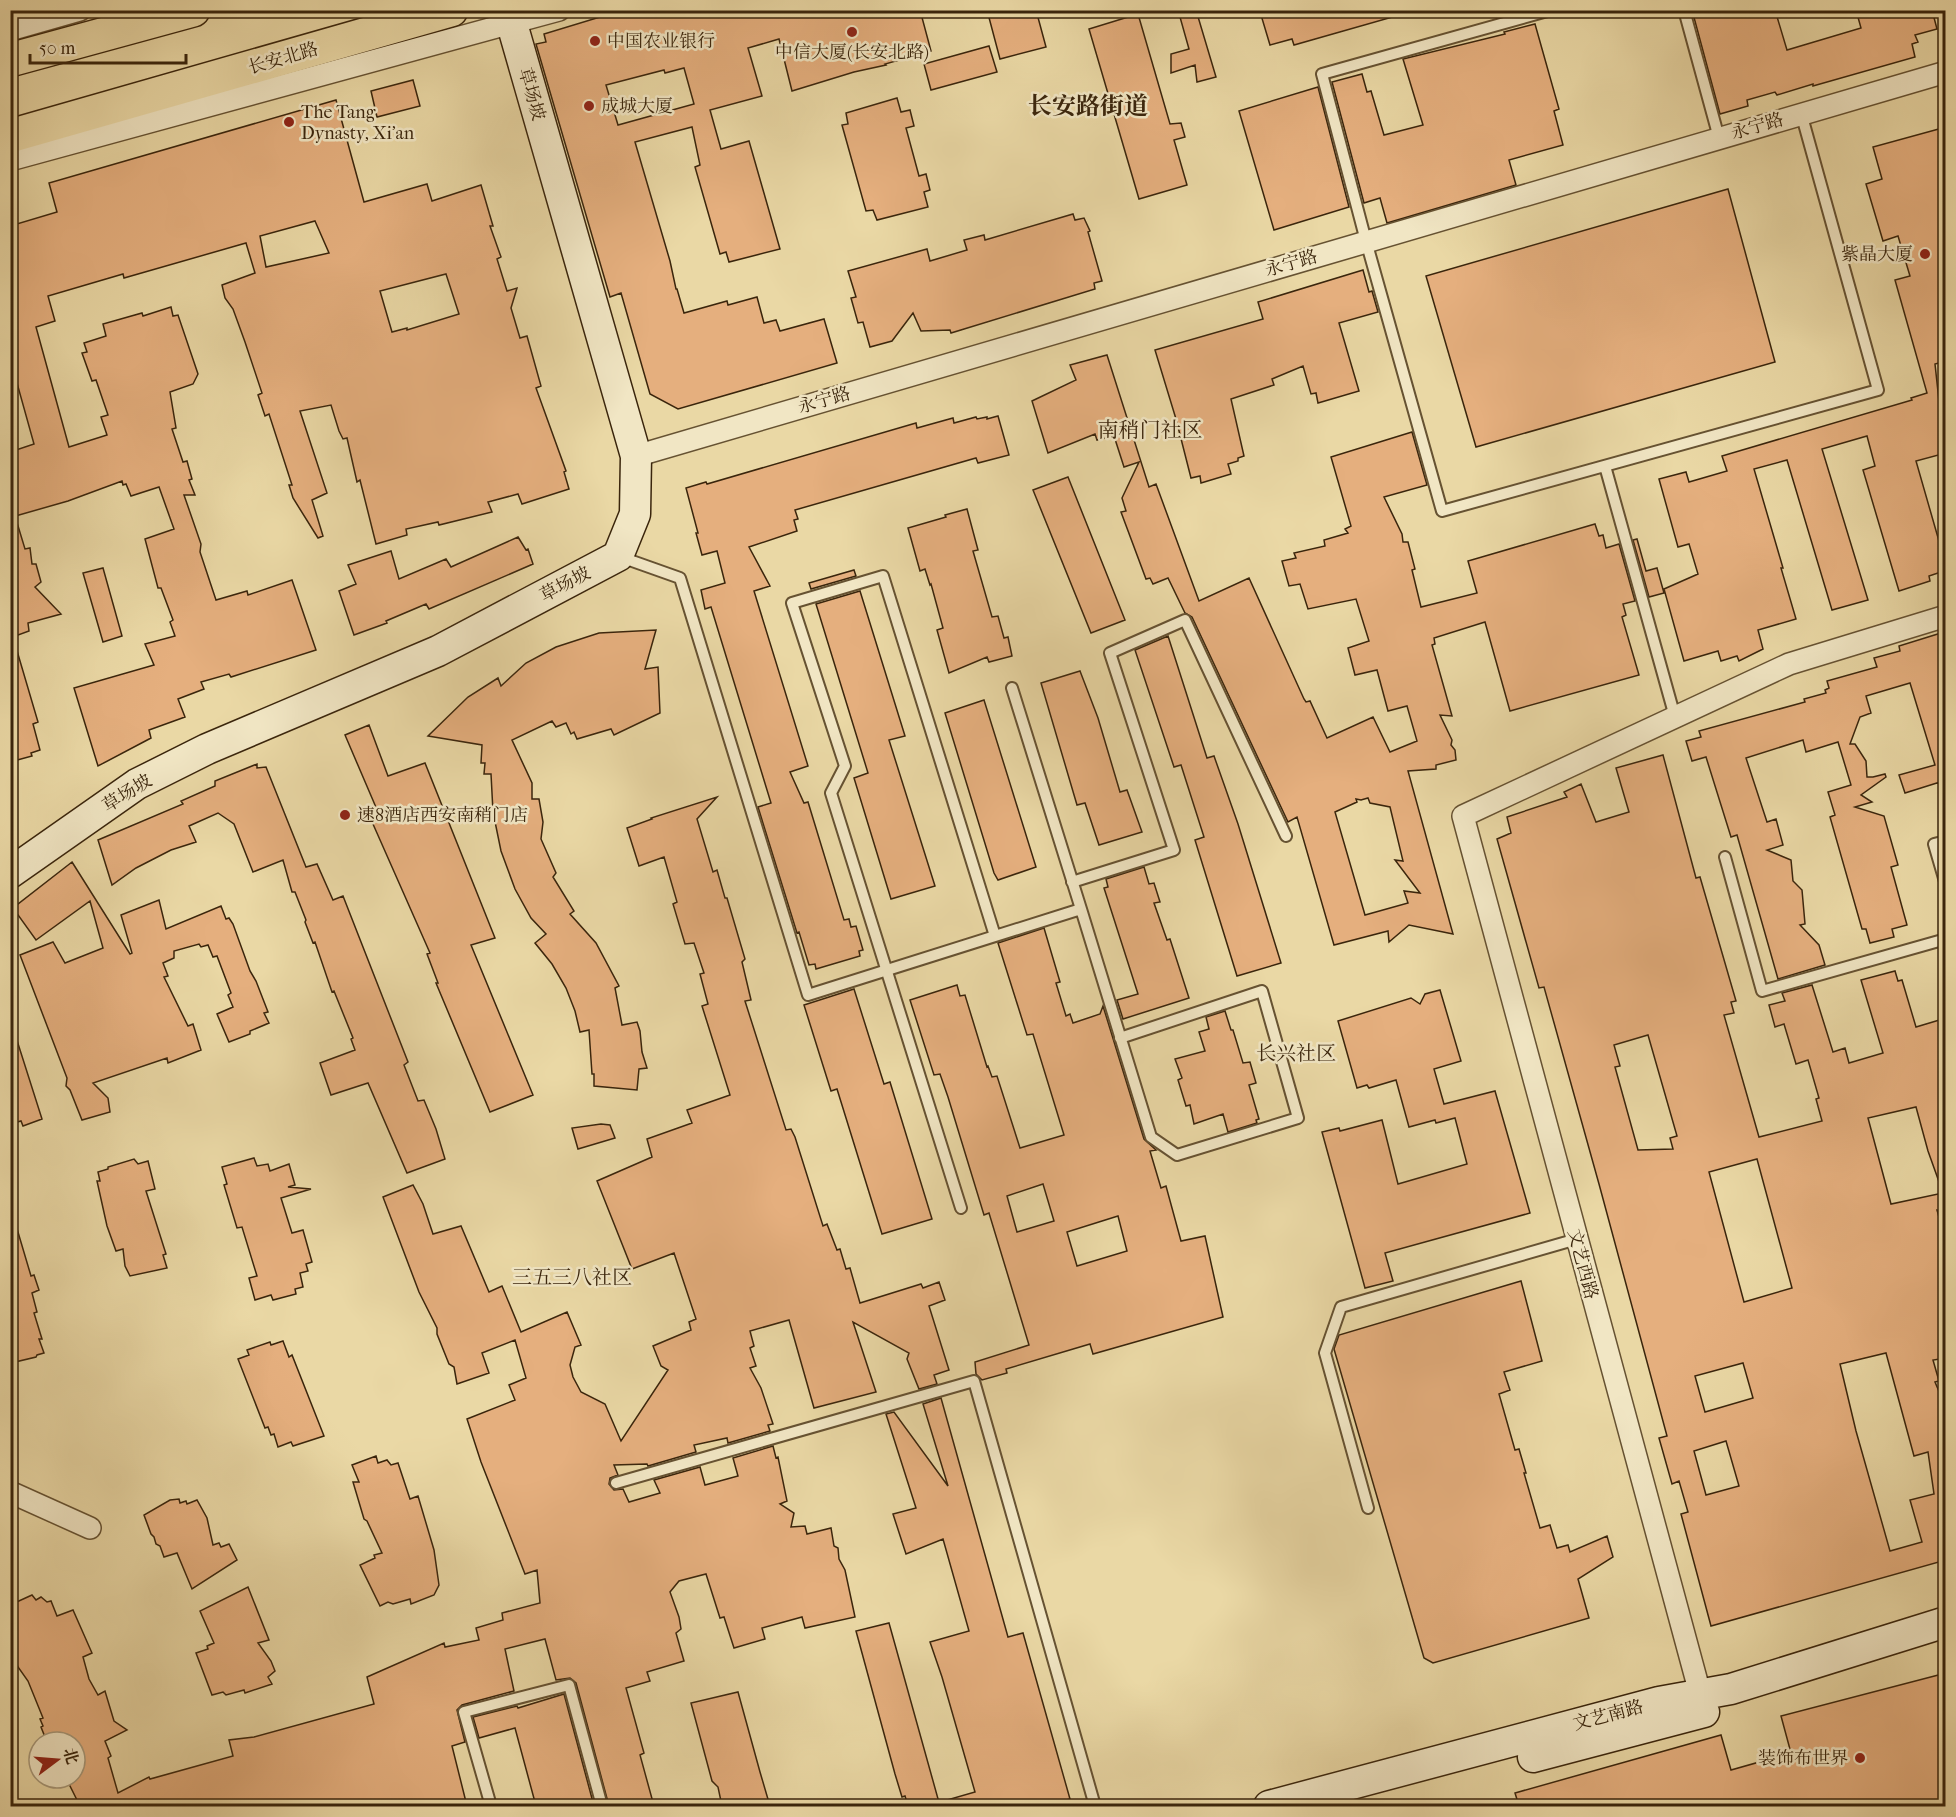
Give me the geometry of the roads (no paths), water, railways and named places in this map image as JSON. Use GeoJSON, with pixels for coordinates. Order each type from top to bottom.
{"type":"FeatureCollection","features":[{"type":"Feature","properties":{"kind":"main road"},"geometry":{"type":"LineString","coordinates":[[10,60],[193,10]]}},
{"type":"Feature","properties":{"kind":"main road","name":"长安北路"},"geometry":{"type":"LineString","coordinates":[[10,136],[451,10]]}},
{"type":"Feature","properties":{"kind":"main road","name":"草场坡"},"geometry":{"type":"LineString","coordinates":[[10,873],[136,784],[207,749],[438,651],[618,556],[634,514],[636,456],[510,17]]}},
{"type":"Feature","properties":{"kind":"main road","name":"文艺南路"},"geometry":{"type":"LineString","coordinates":[[1269,1806],[1659,1702],[1703,1703],[1731,1689],[1946,1622]]}},
{"type":"Feature","properties":{"kind":"main road","name":"文艺南路"},"geometry":{"type":"LineString","coordinates":[[1347,1806],[1703,1703],[1946,1644]]}},
{"type":"Feature","properties":{"kind":"street"},"geometry":{"type":"LineString","coordinates":[[10,30],[80,10]]}},
{"type":"Feature","properties":{"kind":"street"},"geometry":{"type":"LineString","coordinates":[[10,160],[510,17],[559,10]]}},
{"type":"Feature","properties":{"kind":"street","name":"永宁路"},"geometry":{"type":"LineString","coordinates":[[636,456],[1946,72]]}},
{"type":"Feature","properties":{"kind":"street"},"geometry":{"type":"LineString","coordinates":[[1675,717],[1789,664],[1946,616]]}},
{"type":"Feature","properties":{"kind":"street","name":"文艺西路"},"geometry":{"type":"LineString","coordinates":[[1675,717],[1463,816],[1703,1703]]}},
{"type":"Feature","properties":{"kind":"street"},"geometry":{"type":"LineString","coordinates":[[10,1492],[90,1528]]}},
{"type":"Feature","properties":{"kind":"lane"},"geometry":{"type":"LineString","coordinates":[[1551,10],[1322,74],[1366,241],[1443,511],[1878,390],[1801,113]]}},
{"type":"Feature","properties":{"kind":"lane"},"geometry":{"type":"LineString","coordinates":[[1684,10],[1719,138]]}},
{"type":"Feature","properties":{"kind":"lane"},"geometry":{"type":"LineString","coordinates":[[1605,466],[1675,717]]}},
{"type":"Feature","properties":{"kind":"lane"},"geometry":{"type":"LineString","coordinates":[[618,556],[680,578],[808,995],[1081,909]]}},
{"type":"Feature","properties":{"kind":"lane"},"geometry":{"type":"LineString","coordinates":[[961,1208],[831,793],[844,766],[792,603],[883,576],[995,936]]}},
{"type":"Feature","properties":{"kind":"lane"},"geometry":{"type":"LineString","coordinates":[[1072,882],[1174,850],[1110,653],[1185,620],[1286,836]]}},
{"type":"Feature","properties":{"kind":"lane"},"geometry":{"type":"LineString","coordinates":[[1012,688],[1081,909],[1120,1038],[1151,1137],[1177,1155],[1298,1118],[1262,991],[1120,1038]]}},
{"type":"Feature","properties":{"kind":"lane"},"geometry":{"type":"LineString","coordinates":[[1946,841],[1934,844],[1946,885]]}},
{"type":"Feature","properties":{"kind":"lane"},"geometry":{"type":"LineString","coordinates":[[1725,857],[1762,991],[1946,939]]}},
{"type":"Feature","properties":{"kind":"lane"},"geometry":{"type":"LineString","coordinates":[[1368,1508],[1325,1353],[1341,1307],[1577,1239]]}},
{"type":"Feature","properties":{"kind":"lane"},"geometry":{"type":"LineString","coordinates":[[616,1482],[974,1381],[1095,1806]]}},
{"type":"Feature","properties":{"kind":"lane"},"geometry":{"type":"LineString","coordinates":[[491,1806],[464,1713],[569,1685],[602,1806]]}},
{"type":"Feature","properties":{"kind":"place","name":"中信大厦(长安北路)"},"geometry":{"type":"Point","coordinates":[852,32]}},
{"type":"Feature","properties":{"kind":"place","name":"中国农业银行"},"geometry":{"type":"Point","coordinates":[595,41]}},
{"type":"Feature","properties":{"kind":"place","name":"成城大厦"},"geometry":{"type":"Point","coordinates":[589,106]}},
{"type":"Feature","properties":{"kind":"place","name":"The Tang Dynasty, Xi'an"},"geometry":{"type":"Point","coordinates":[289,122]}},
{"type":"Feature","properties":{"kind":"place","name":"紫晶大厦"},"geometry":{"type":"Point","coordinates":[1925,254]}},
{"type":"Feature","properties":{"kind":"place","name":"速8酒店西安南稍门店"},"geometry":{"type":"Point","coordinates":[345,815]}},
{"type":"Feature","properties":{"kind":"place","name":"装饰布世界"},"geometry":{"type":"Point","coordinates":[1860,1758]}},
{"type":"Feature","properties":{"kind":"district","name":"长安路街道"},"geometry":{"type":"Point","coordinates":[1088,106]}},
{"type":"Feature","properties":{"kind":"district","name":"南稍门社区"},"geometry":{"type":"Point","coordinates":[1150,430]}},
{"type":"Feature","properties":{"kind":"district","name":"长兴社区"},"geometry":{"type":"Point","coordinates":[1296,1053]}},
{"type":"Feature","properties":{"kind":"district","name":"三五三八社区"},"geometry":{"type":"Point","coordinates":[572,1277]}}]}
